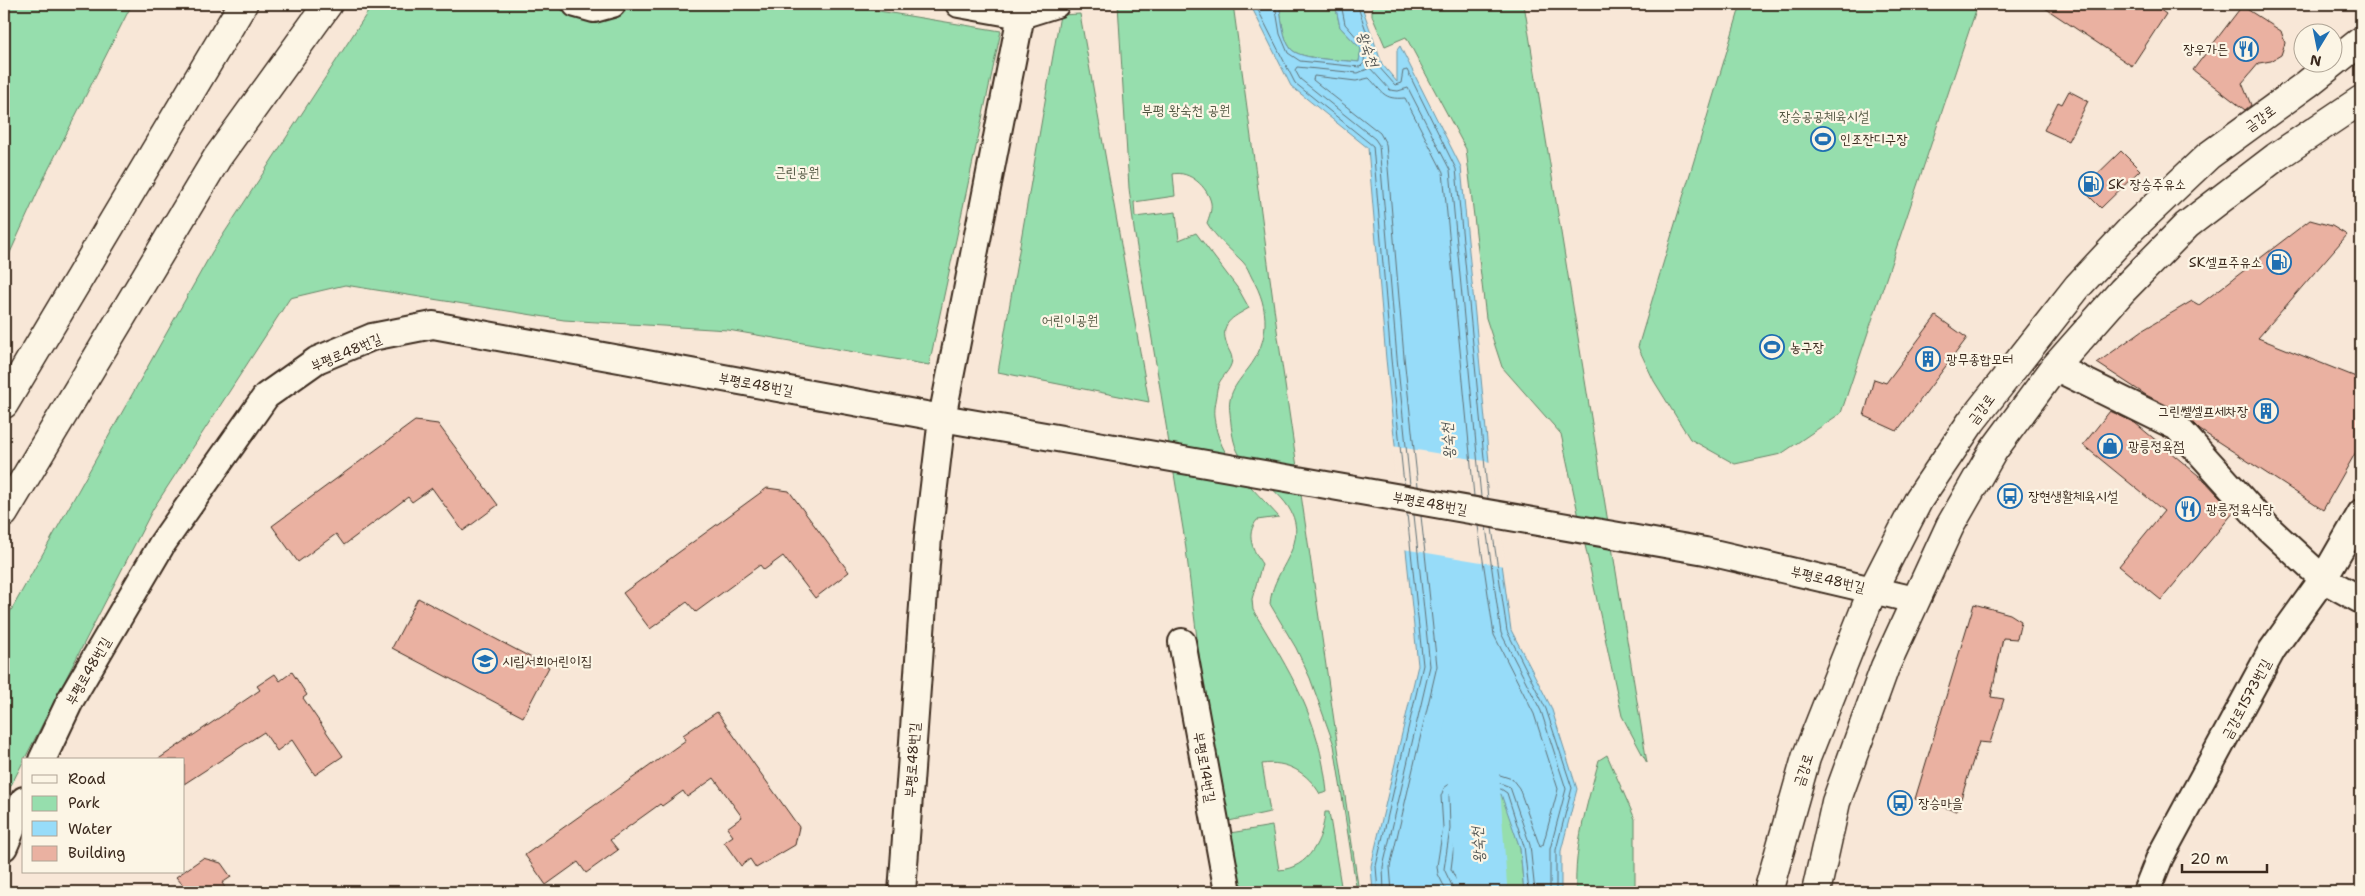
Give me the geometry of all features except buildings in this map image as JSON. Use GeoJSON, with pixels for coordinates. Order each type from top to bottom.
{"type":"FeatureCollection","features":[{"type":"Feature","properties":{"kind":"main road"},"geometry":{"type":"LineString","coordinates":[[4,404],[243,4]]}},
{"type":"Feature","properties":{"kind":"main road"},"geometry":{"type":"LineString","coordinates":[[6,510],[217,158],[328,4]]}},
{"type":"Feature","properties":{"kind":"main road","name":"금강로"},"geometry":{"type":"LineString","coordinates":[[1768,892],[1806,758],[1873,589],[1919,500],[1971,422],[2078,286],[2133,227],[2208,156],[2307,84],[2361,41]]}},
{"type":"Feature","properties":{"kind":"main road"},"geometry":{"type":"LineString","coordinates":[[1816,892],[1836,802],[1885,667],[1950,526],[1993,451],[2055,367],[2122,291],[2187,225],[2276,157],[2361,100]]}},
{"type":"Feature","properties":{"kind":"street"},"geometry":{"type":"LineString","coordinates":[[576,4],[594,9],[612,4]]}},
{"type":"Feature","properties":{"kind":"street"},"geometry":{"type":"LineString","coordinates":[[960,4],[1021,15],[1056,4]]}},
{"type":"Feature","properties":{"kind":"street"},"geometry":{"type":"LineString","coordinates":[[942,418],[1021,15]]}},
{"type":"Feature","properties":{"kind":"street","name":"부평로48번길"},"geometry":{"type":"LineString","coordinates":[[43,758],[71,699],[162,544],[266,396],[318,360],[372,337],[433,326],[942,418],[1705,551],[1915,600]]}},
{"type":"Feature","properties":{"kind":"street"},"geometry":{"type":"LineString","coordinates":[[2055,367],[2177,427],[2268,528],[2322,579],[2361,600]]}},
{"type":"Feature","properties":{"kind":"street","name":"부평로48번길"},"geometry":{"type":"LineString","coordinates":[[902,892],[928,537],[942,418]]}},
{"type":"Feature","properties":{"kind":"street","name":"금강로1573번길"},"geometry":{"type":"LineString","coordinates":[[2146,892],[2160,857],[2272,650],[2322,579],[2361,513]]}},
{"type":"Feature","properties":{"kind":"street","name":"부평로14번길"},"geometry":{"type":"LineString","coordinates":[[1182,642],[1228,892]]}},
{"type":"Feature","properties":{"kind":"street"},"geometry":{"type":"LineString","coordinates":[[4,847],[22,805]]}},
{"type":"Feature","properties":{"kind":"green space"},"geometry":{"type":"Polygon","coordinates":[[[4,4],[132,4],[44,178],[4,266],[4,4]]]}},
{"type":"Feature","properties":{"kind":"green space","name":"근린공원"},"geometry":{"type":"Polygon","coordinates":[[[373,4],[555,4],[560,9],[580,19],[604,21],[640,4],[836,4],[1001,31],[929,365],[728,330],[564,320],[345,285],[290,298],[153,509],[25,758],[22,758],[22,764],[4,799],[4,623],[212,252],[373,4]]]}},
{"type":"Feature","properties":{"kind":"green space","name":"부평 왕숙천 공원"},"geometry":{"type":"Polygon","coordinates":[[[1118,4],[1233,4],[1277,330],[1359,892],[1357,892],[1334,745],[1310,678],[1296,648],[1270,604],[1276,582],[1294,544],[1296,534],[1295,523],[1285,502],[1243,460],[1235,446],[1232,432],[1229,406],[1231,394],[1255,358],[1264,336],[1265,324],[1262,301],[1246,265],[1219,239],[1207,223],[1211,203],[1206,191],[1191,177],[1179,173],[1173,174],[1175,196],[1134,202],[1135,217],[1176,212],[1179,240],[1196,233],[1239,290],[1249,308],[1232,318],[1226,326],[1225,338],[1232,357],[1228,371],[1218,385],[1214,416],[1222,446],[1229,459],[1279,517],[1257,520],[1251,531],[1253,548],[1262,564],[1252,599],[1253,610],[1291,676],[1310,718],[1323,765],[1327,792],[1320,794],[1303,774],[1288,766],[1271,763],[1262,764],[1270,812],[1229,821],[1230,833],[1272,826],[1279,870],[1290,868],[1299,864],[1312,851],[1321,833],[1325,812],[1329,812],[1342,892],[1233,892],[1211,752],[1185,541],[1134,229],[1129,188],[1118,4]]]}},
{"type":"Feature","properties":{"kind":"green space"},"geometry":{"type":"Polygon","coordinates":[[[1279,4],[1335,4],[1340,27],[1361,49],[1359,62],[1323,59],[1296,53],[1291,49],[1286,39],[1279,4]]]}},
{"type":"Feature","properties":{"kind":"green space"},"geometry":{"type":"Polygon","coordinates":[[[1372,4],[1524,4],[1647,763],[1622,716],[1561,434],[1502,367],[1486,318],[1466,149],[1406,37],[1385,46],[1372,16],[1372,4]]]}},
{"type":"Feature","properties":{"kind":"green space","name":"장승공공체육시설"},"geometry":{"type":"Polygon","coordinates":[[[1741,4],[1978,4],[1841,413],[1781,454],[1735,464],[1690,439],[1654,381],[1638,347],[1741,4]]]}},
{"type":"Feature","properties":{"kind":"green space","name":"어린이공원"},"geometry":{"type":"Polygon","coordinates":[[[1080,14],[1149,402],[998,372],[1060,15],[1080,14]]]}},
{"type":"Feature","properties":{"kind":"green space"},"geometry":{"type":"Polygon","coordinates":[[[1607,755],[1635,819],[1635,892],[1576,892],[1577,858],[1582,825],[1599,760],[1607,755]]]}},
{"type":"Feature","properties":{"kind":"green space"},"geometry":{"type":"Polygon","coordinates":[[[1502,794],[1520,848],[1524,892],[1509,892],[1504,880],[1504,892],[1468,892],[1456,868],[1461,829],[1459,799],[1502,794]]]}},
{"type":"Feature","properties":{"kind":"water"},"geometry":{"type":"Polygon","coordinates":[[[1250,4],[1279,4],[1286,39],[1291,49],[1296,53],[1323,59],[1359,62],[1361,49],[1340,27],[1335,4],[1361,4],[1382,64],[1397,82],[1397,50],[1400,46],[1461,167],[1491,483],[1511,630],[1551,707],[1577,789],[1561,851],[1561,892],[1524,892],[1520,848],[1501,794],[1459,799],[1461,829],[1456,868],[1468,892],[1373,892],[1371,866],[1418,665],[1386,359],[1368,148],[1291,86],[1250,4]]]}},
{"type":"Feature","properties":{"kind":"pier"},"geometry":{"type":"Polygon","coordinates":[[[1392,446],[1491,462],[1505,566],[1403,549],[1392,446]]]}},
{"type":"Feature","properties":{"kind":"waterway","name":"왕숙천"},"geometry":{"type":"LineString","coordinates":[[1470,726],[1482,892]]}},
{"type":"Feature","properties":{"kind":"place","name":"장우가든"},"geometry":{"type":"Point","coordinates":[2246,49]}},
{"type":"Feature","properties":{"kind":"place","name":"인조잔디구장"},"geometry":{"type":"Point","coordinates":[1823,139]}},
{"type":"Feature","properties":{"kind":"place","name":"SK 장승주유소"},"geometry":{"type":"Point","coordinates":[2091,184]}},
{"type":"Feature","properties":{"kind":"place","name":"SK셀프주유소"},"geometry":{"type":"Point","coordinates":[2279,262]}},
{"type":"Feature","properties":{"kind":"place","name":"농구장"},"geometry":{"type":"Point","coordinates":[1772,347]}},
{"type":"Feature","properties":{"kind":"place","name":"광무종합모터"},"geometry":{"type":"Point","coordinates":[1928,359]}},
{"type":"Feature","properties":{"kind":"place","name":"그린쎌셀프세차장"},"geometry":{"type":"Point","coordinates":[2266,411]}},
{"type":"Feature","properties":{"kind":"place","name":"광릉정육점"},"geometry":{"type":"Point","coordinates":[2110,446]}},
{"type":"Feature","properties":{"kind":"place","name":"장현생활체육시설"},"geometry":{"type":"Point","coordinates":[2010,496]}},
{"type":"Feature","properties":{"kind":"place","name":"광릉정육식당"},"geometry":{"type":"Point","coordinates":[2188,509]}},
{"type":"Feature","properties":{"kind":"place","name":"시립서희어린이집"},"geometry":{"type":"Point","coordinates":[485,661]}},
{"type":"Feature","properties":{"kind":"place","name":"장승마을"},"geometry":{"type":"Point","coordinates":[1900,803]}}]}
